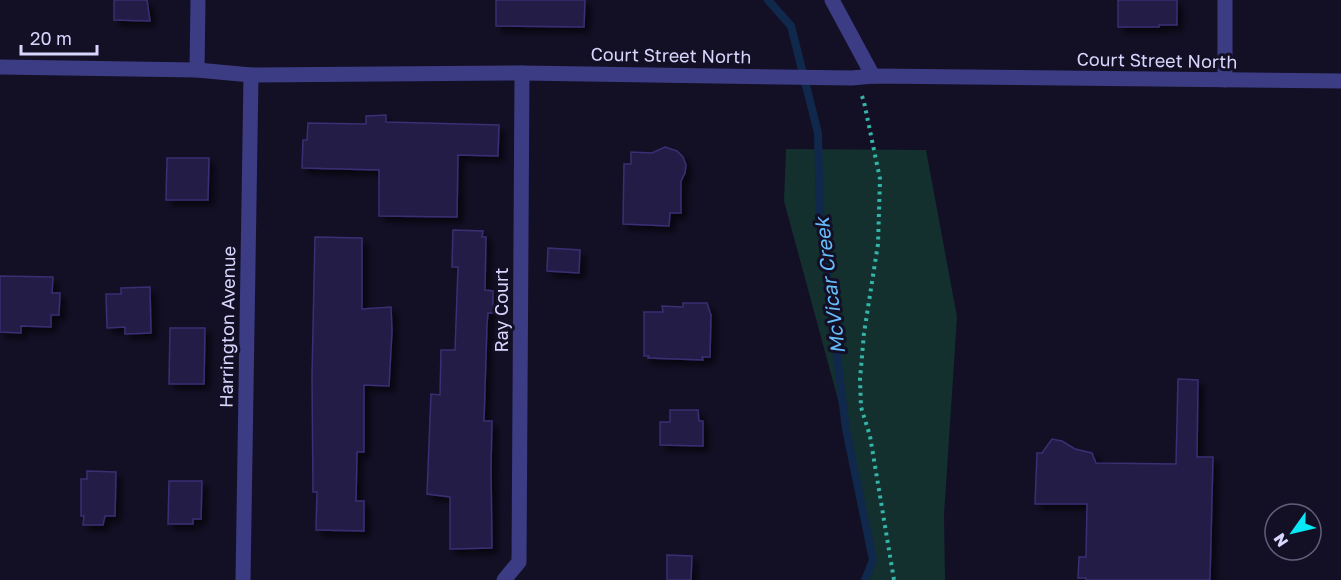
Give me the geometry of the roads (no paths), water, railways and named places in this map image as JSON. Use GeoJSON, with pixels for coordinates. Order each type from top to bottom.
{"type":"FeatureCollection","features":[{"type":"Feature","properties":{"kind":"street"},"geometry":{"type":"LineString","coordinates":[[197,70],[198,0]]}},
{"type":"Feature","properties":{"kind":"street"},"geometry":{"type":"LineString","coordinates":[[832,0],[873,76]]}},
{"type":"Feature","properties":{"kind":"street"},"geometry":{"type":"LineString","coordinates":[[1225,0],[1225,80]]}},
{"type":"Feature","properties":{"kind":"street","name":"Court Street North"},"geometry":{"type":"LineString","coordinates":[[0,67],[197,70],[251,75],[522,73],[1341,81]]}},
{"type":"Feature","properties":{"kind":"street","name":"Ray Court"},"geometry":{"type":"LineString","coordinates":[[504,580],[519,562],[522,73]]}},
{"type":"Feature","properties":{"kind":"street","name":"Harrington Avenue"},"geometry":{"type":"LineString","coordinates":[[243,580],[251,75]]}},
{"type":"Feature","properties":{"kind":"waterway","name":"McVicar Creek"},"geometry":{"type":"LineString","coordinates":[[768,0],[791,26],[818,133],[820,217],[846,429],[873,560],[865,580]]}}]}
